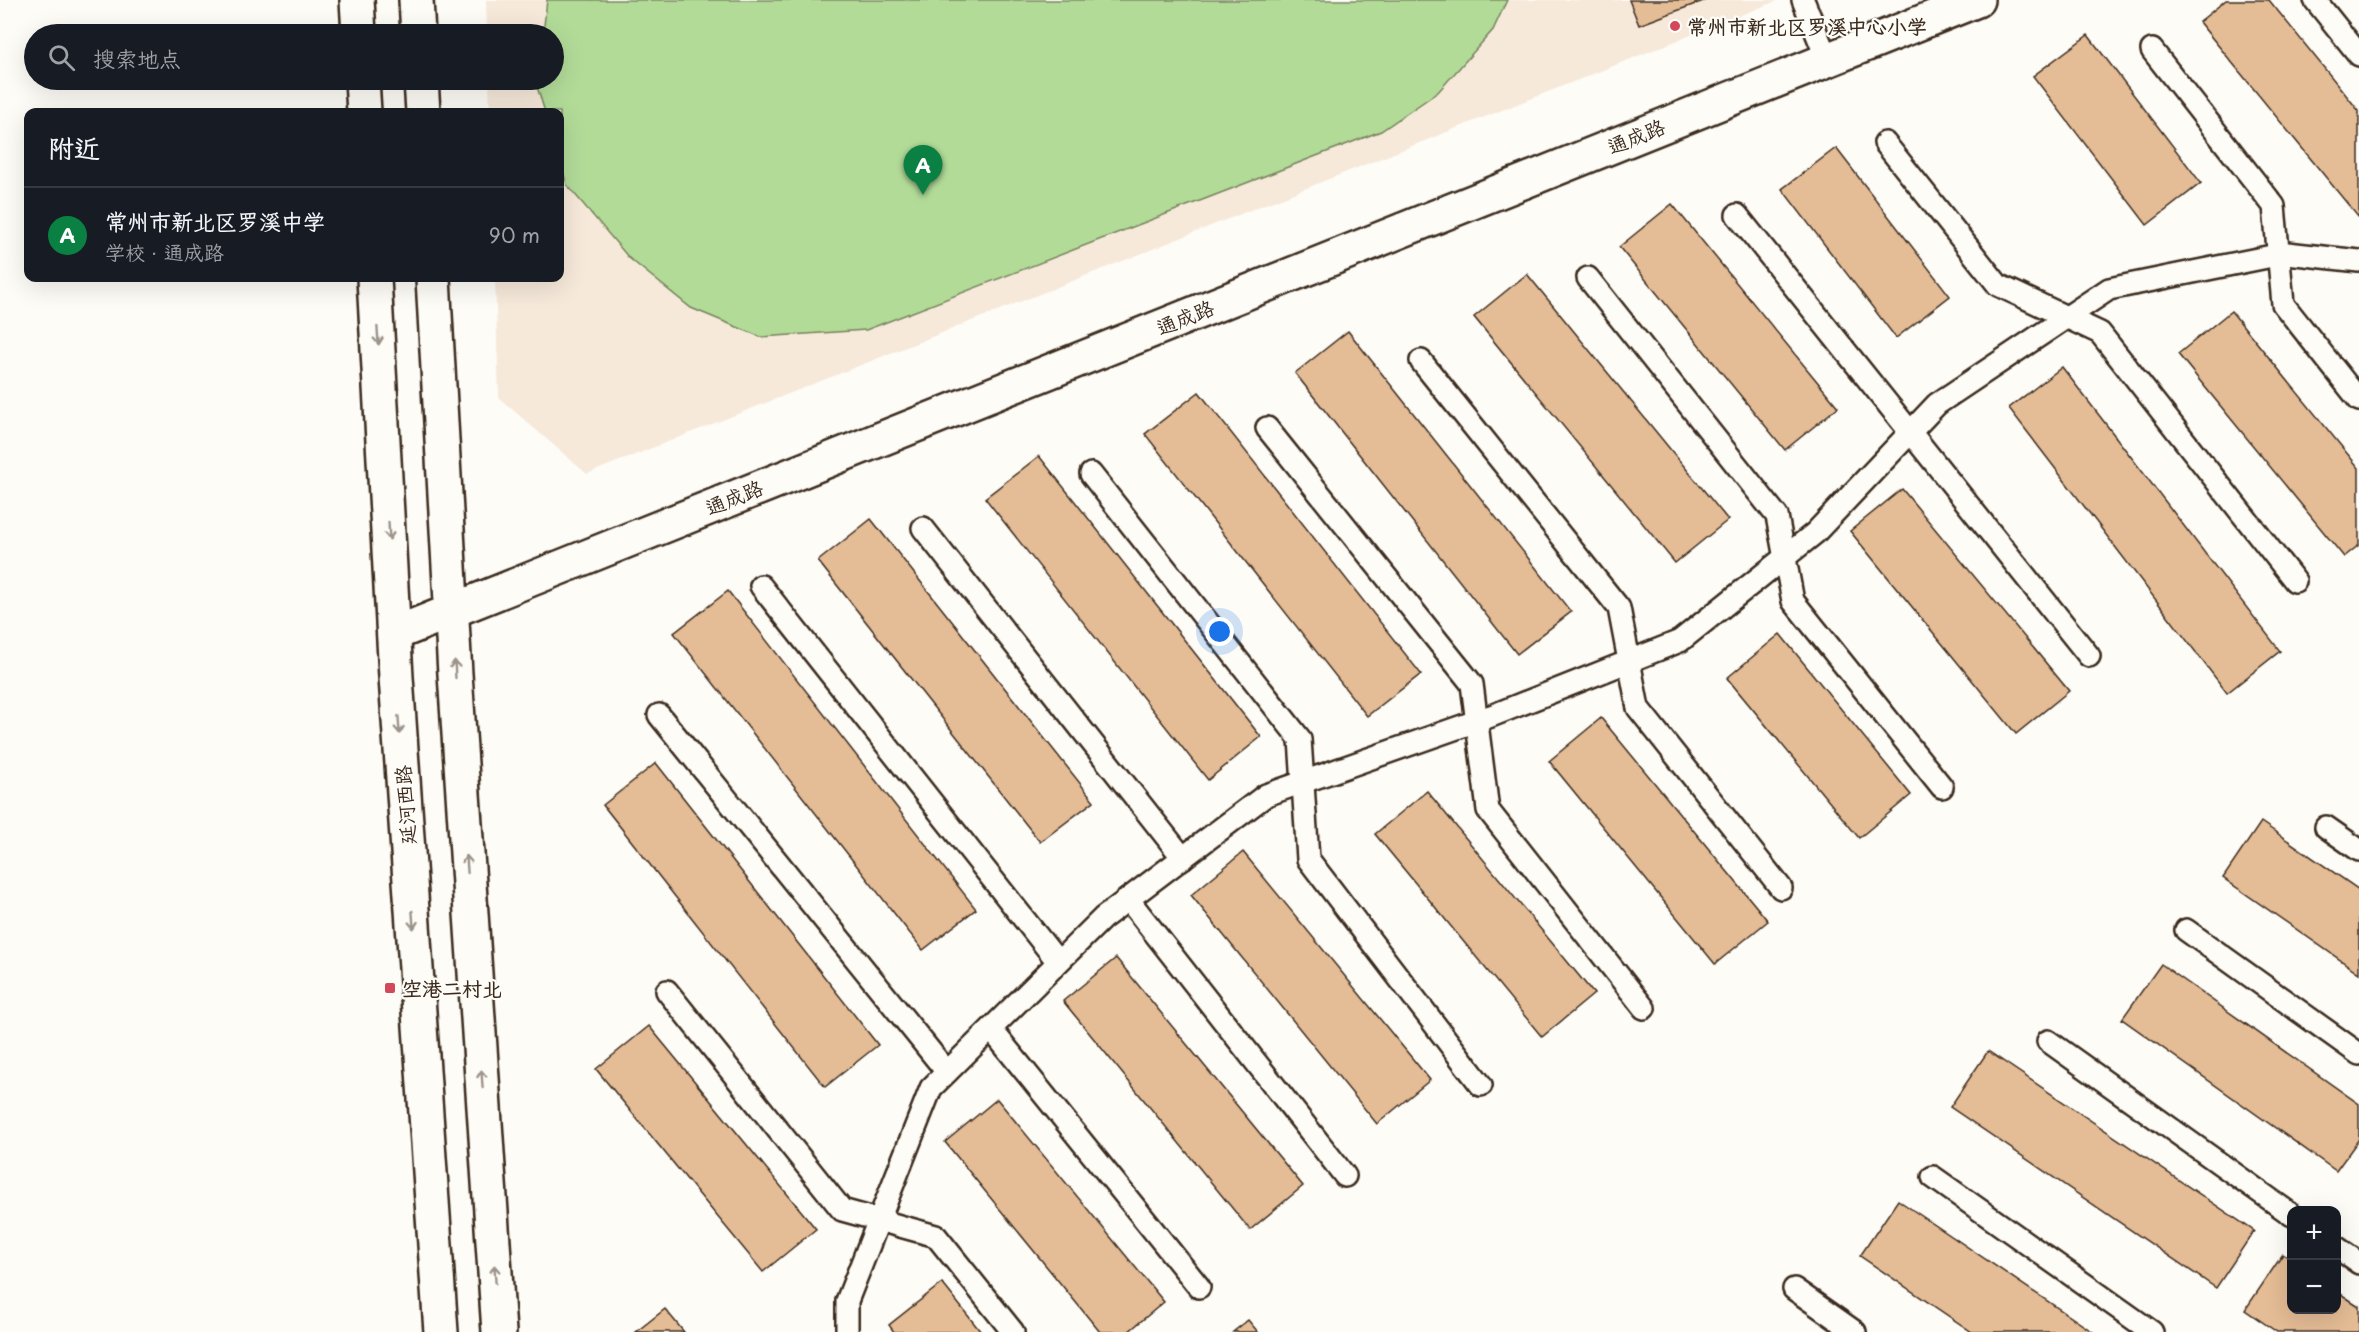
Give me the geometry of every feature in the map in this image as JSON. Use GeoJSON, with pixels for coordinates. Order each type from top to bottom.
{"type":"FeatureCollection","features":[{"type":"Feature","properties":{"kind":"street"},"geometry":{"type":"LineString","coordinates":[[357,0],[358,24]]}},
{"type":"Feature","properties":{"kind":"street"},"geometry":{"type":"LineString","coordinates":[[416,0],[417,24]]}},
{"type":"Feature","properties":{"kind":"street","name":"通成路"},"geometry":{"type":"LineString","coordinates":[[394,634],[1977,0]]}},
{"type":"Feature","properties":{"kind":"street"},"geometry":{"type":"LineString","coordinates":[[363,90],[364,108]]}},
{"type":"Feature","properties":{"kind":"street"},"geometry":{"type":"LineString","coordinates":[[422,90],[423,108]]}},
{"type":"Feature","properties":{"kind":"street","name":"延河西路"},"geometry":{"type":"LineString","coordinates":[[374,282],[394,634],[441,1332]]}},
{"type":"Feature","properties":{"kind":"street"},"geometry":{"type":"LineString","coordinates":[[433,282],[499,1332]]}},
{"type":"Feature","properties":{"kind":"lane"},"geometry":{"type":"LineString","coordinates":[[1803,0],[1827,59]]}},
{"type":"Feature","properties":{"kind":"lane"},"geometry":{"type":"LineString","coordinates":[[2315,0],[2359,55]]}},
{"type":"Feature","properties":{"kind":"lane"},"geometry":{"type":"LineString","coordinates":[[2152,50],[2274,206],[2283,304],[2359,400]]}},
{"type":"Feature","properties":{"kind":"lane"},"geometry":{"type":"LineString","coordinates":[[1885,142],[1998,285],[2100,333],[2295,581]]}},
{"type":"Feature","properties":{"kind":"lane"},"geometry":{"type":"LineString","coordinates":[[1737,215],[2089,656]]}},
{"type":"Feature","properties":{"kind":"lane"},"geometry":{"type":"LineString","coordinates":[[847,1332],[847,1301],[931,1088],[1103,918],[1266,795],[1477,721],[1680,641],[1815,534],[1937,404],[2109,289],[2288,253],[2359,261]]}},
{"type":"Feature","properties":{"kind":"lane"},"geometry":{"type":"LineString","coordinates":[[1588,278],[1778,516],[1793,601],[1942,787]]}},
{"type":"Feature","properties":{"kind":"lane"},"geometry":{"type":"LineString","coordinates":[[1421,361],[1619,608],[1638,708],[1781,888]]}},
{"type":"Feature","properties":{"kind":"lane"},"geometry":{"type":"LineString","coordinates":[[1267,428],[1472,684],[1488,810],[1644,1008]]}},
{"type":"Feature","properties":{"kind":"lane"},"geometry":{"type":"LineString","coordinates":[[1091,474],[1300,739],[1308,859],[1480,1085]]}},
{"type":"Feature","properties":{"kind":"lane"},"geometry":{"type":"LineString","coordinates":[[923,528],[1183,858]]}},
{"type":"Feature","properties":{"kind":"lane"},"geometry":{"type":"LineString","coordinates":[[761,586],[1058,962]]}},
{"type":"Feature","properties":{"kind":"lane"},"geometry":{"type":"LineString","coordinates":[[659,715],[947,1072]]}},
{"type":"Feature","properties":{"kind":"lane"},"geometry":{"type":"LineString","coordinates":[[2326,827],[2359,850]]}},
{"type":"Feature","properties":{"kind":"lane"},"geometry":{"type":"LineString","coordinates":[[1128,899],[1345,1176]]}},
{"type":"Feature","properties":{"kind":"lane"},"geometry":{"type":"LineString","coordinates":[[2186,930],[2359,1054]]}},
{"type":"Feature","properties":{"kind":"lane"},"geometry":{"type":"LineString","coordinates":[[666,991],[842,1210],[936,1236],[1013,1332]]}},
{"type":"Feature","properties":{"kind":"lane"},"geometry":{"type":"LineString","coordinates":[[991,1029],[1199,1287]]}},
{"type":"Feature","properties":{"kind":"lane"},"geometry":{"type":"LineString","coordinates":[[2048,1041],[2287,1211]]}},
{"type":"Feature","properties":{"kind":"lane"},"geometry":{"type":"LineString","coordinates":[[1933,1177],[2152,1332]]}},
{"type":"Feature","properties":{"kind":"lane"},"geometry":{"type":"LineString","coordinates":[[2341,1250],[2359,1263]]}},
{"type":"Feature","properties":{"kind":"lane"},"geometry":{"type":"LineString","coordinates":[[1794,1289],[1855,1332]]}},
{"type":"Feature","properties":{"kind":"shaded area"},"geometry":{"type":"Polygon","coordinates":[[[486,0],[1779,0],[587,474],[499,398],[495,282],[564,282],[564,108],[490,108],[489,90],[564,90],[564,24],[487,24],[486,0]]]}},
{"type":"Feature","properties":{"kind":"green space"},"geometry":{"type":"Polygon","coordinates":[[[547,0],[1507,0],[1493,30],[1438,92],[1381,131],[866,330],[761,337],[691,308],[629,258],[567,185],[564,175],[564,108],[544,108],[538,90],[564,90],[564,24],[544,24],[547,0]]]}},
{"type":"Feature","properties":{"kind":"building"},"geometry":{"type":"Polygon","coordinates":[[[1629,0],[1706,0],[1639,25],[1629,0]]]}},
{"type":"Feature","properties":{"kind":"building"},"geometry":{"type":"Polygon","coordinates":[[[2226,0],[2269,0],[2359,111],[2359,218],[2199,22],[2226,0]]]}},
{"type":"Feature","properties":{"kind":"building"},"geometry":{"type":"Polygon","coordinates":[[[2088,35],[2201,183],[2147,225],[2033,76],[2088,35]]]}},
{"type":"Feature","properties":{"kind":"building"},"geometry":{"type":"Polygon","coordinates":[[[1836,148],[1950,296],[1896,338],[1782,189],[1836,148]]]}},
{"type":"Feature","properties":{"kind":"building"},"geometry":{"type":"Polygon","coordinates":[[[1672,204],[1838,407],[1785,450],[1619,247],[1672,204]]]}},
{"type":"Feature","properties":{"kind":"building"},"geometry":{"type":"Polygon","coordinates":[[[1527,274],[1728,520],[1675,563],[1474,317],[1527,274]]]}},
{"type":"Feature","properties":{"kind":"building"},"geometry":{"type":"Polygon","coordinates":[[[2231,311],[2359,468],[2359,545],[2344,557],[2178,354],[2231,311]]]}},
{"type":"Feature","properties":{"kind":"building"},"geometry":{"type":"Polygon","coordinates":[[[1348,331],[1571,612],[1517,654],[1295,373],[1348,331]]]}},
{"type":"Feature","properties":{"kind":"building"},"geometry":{"type":"Polygon","coordinates":[[[2062,367],[2280,651],[2227,693],[2009,408],[2062,367]]]}},
{"type":"Feature","properties":{"kind":"building"},"geometry":{"type":"Polygon","coordinates":[[[1199,392],[1421,674],[1367,716],[1145,434],[1199,392]]]}},
{"type":"Feature","properties":{"kind":"building"},"geometry":{"type":"Polygon","coordinates":[[[1039,456],[1261,737],[1208,780],[985,498],[1039,456]]]}},
{"type":"Feature","properties":{"kind":"building"},"geometry":{"type":"Polygon","coordinates":[[[1902,489],[2069,691],[2016,734],[1850,531],[1902,489]]]}},
{"type":"Feature","properties":{"kind":"building"},"geometry":{"type":"Polygon","coordinates":[[[871,519],[1094,801],[1040,842],[818,561],[871,519]]]}},
{"type":"Feature","properties":{"kind":"building"},"geometry":{"type":"Polygon","coordinates":[[[728,591],[976,909],[923,950],[674,633],[728,591]]]}},
{"type":"Feature","properties":{"kind":"building"},"geometry":{"type":"Polygon","coordinates":[[[1780,634],[1911,795],[1859,838],[1727,678],[1780,634]]]}},
{"type":"Feature","properties":{"kind":"building"},"geometry":{"type":"Polygon","coordinates":[[[1601,718],[1768,921],[1715,964],[1549,761],[1601,718]]]}},
{"type":"Feature","properties":{"kind":"building"},"geometry":{"type":"Polygon","coordinates":[[[656,763],[878,1045],[825,1087],[603,805],[656,763]]]}},
{"type":"Feature","properties":{"kind":"building"},"geometry":{"type":"Polygon","coordinates":[[[1427,791],[1594,994],[1542,1037],[1375,834],[1427,791]]]}},
{"type":"Feature","properties":{"kind":"building"},"geometry":{"type":"Polygon","coordinates":[[[2261,822],[2359,890],[2359,973],[2223,878],[2261,822]]]}},
{"type":"Feature","properties":{"kind":"building"},"geometry":{"type":"Polygon","coordinates":[[[1243,852],[1430,1080],[1377,1124],[1191,895],[1243,852]]]}},
{"type":"Feature","properties":{"kind":"building"},"geometry":{"type":"Polygon","coordinates":[[[1116,958],[1303,1186],[1250,1230],[1063,1001],[1116,958]]]}},
{"type":"Feature","properties":{"kind":"building"},"geometry":{"type":"Polygon","coordinates":[[[2161,964],[2359,1104],[2359,1139],[2336,1171],[2122,1019],[2161,964]]]}},
{"type":"Feature","properties":{"kind":"building"},"geometry":{"type":"Polygon","coordinates":[[[649,1026],[816,1229],[763,1272],[596,1069],[649,1026]]]}},
{"type":"Feature","properties":{"kind":"building"},"geometry":{"type":"Polygon","coordinates":[[[1988,1051],[2254,1231],[2216,1288],[1950,1107],[1988,1051]]]}},
{"type":"Feature","properties":{"kind":"building"},"geometry":{"type":"Polygon","coordinates":[[[997,1099],[1164,1302],[1128,1332],[1100,1332],[945,1142],[997,1099]]]}},
{"type":"Feature","properties":{"kind":"building"},"geometry":{"type":"Polygon","coordinates":[[[1898,1200],[2093,1332],[1972,1332],[1860,1256],[1898,1200]]]}},
{"type":"Feature","properties":{"kind":"building"},"geometry":{"type":"Polygon","coordinates":[[[2283,1254],[2287,1257],[2287,1314],[2341,1314],[2341,1294],[2359,1306],[2359,1332],[2277,1332],[2245,1310],[2283,1254]]]}},
{"type":"Feature","properties":{"kind":"building"},"geometry":{"type":"Polygon","coordinates":[[[942,1283],[981,1332],[894,1332],[889,1325],[942,1283]]]}},
{"type":"Feature","properties":{"kind":"building"},"geometry":{"type":"Polygon","coordinates":[[[665,1309],[684,1332],[636,1332],[665,1309]]]}},
{"type":"Feature","properties":{"kind":"building"},"geometry":{"type":"Polygon","coordinates":[[[1248,1320],[1258,1332],[1233,1332],[1248,1320]]]}},
{"type":"Feature","properties":{"kind":"place","name":"常州市新北区罗溪中心小学"},"geometry":{"type":"Point","coordinates":[1675,26]}},
{"type":"Feature","properties":{"kind":"place","name":"常州市新北区罗溪中学"},"geometry":{"type":"Point","coordinates":[923,195]}},
{"type":"Feature","properties":{"kind":"place","name":"空港二村北"},"geometry":{"type":"Point","coordinates":[390,988]}}]}
